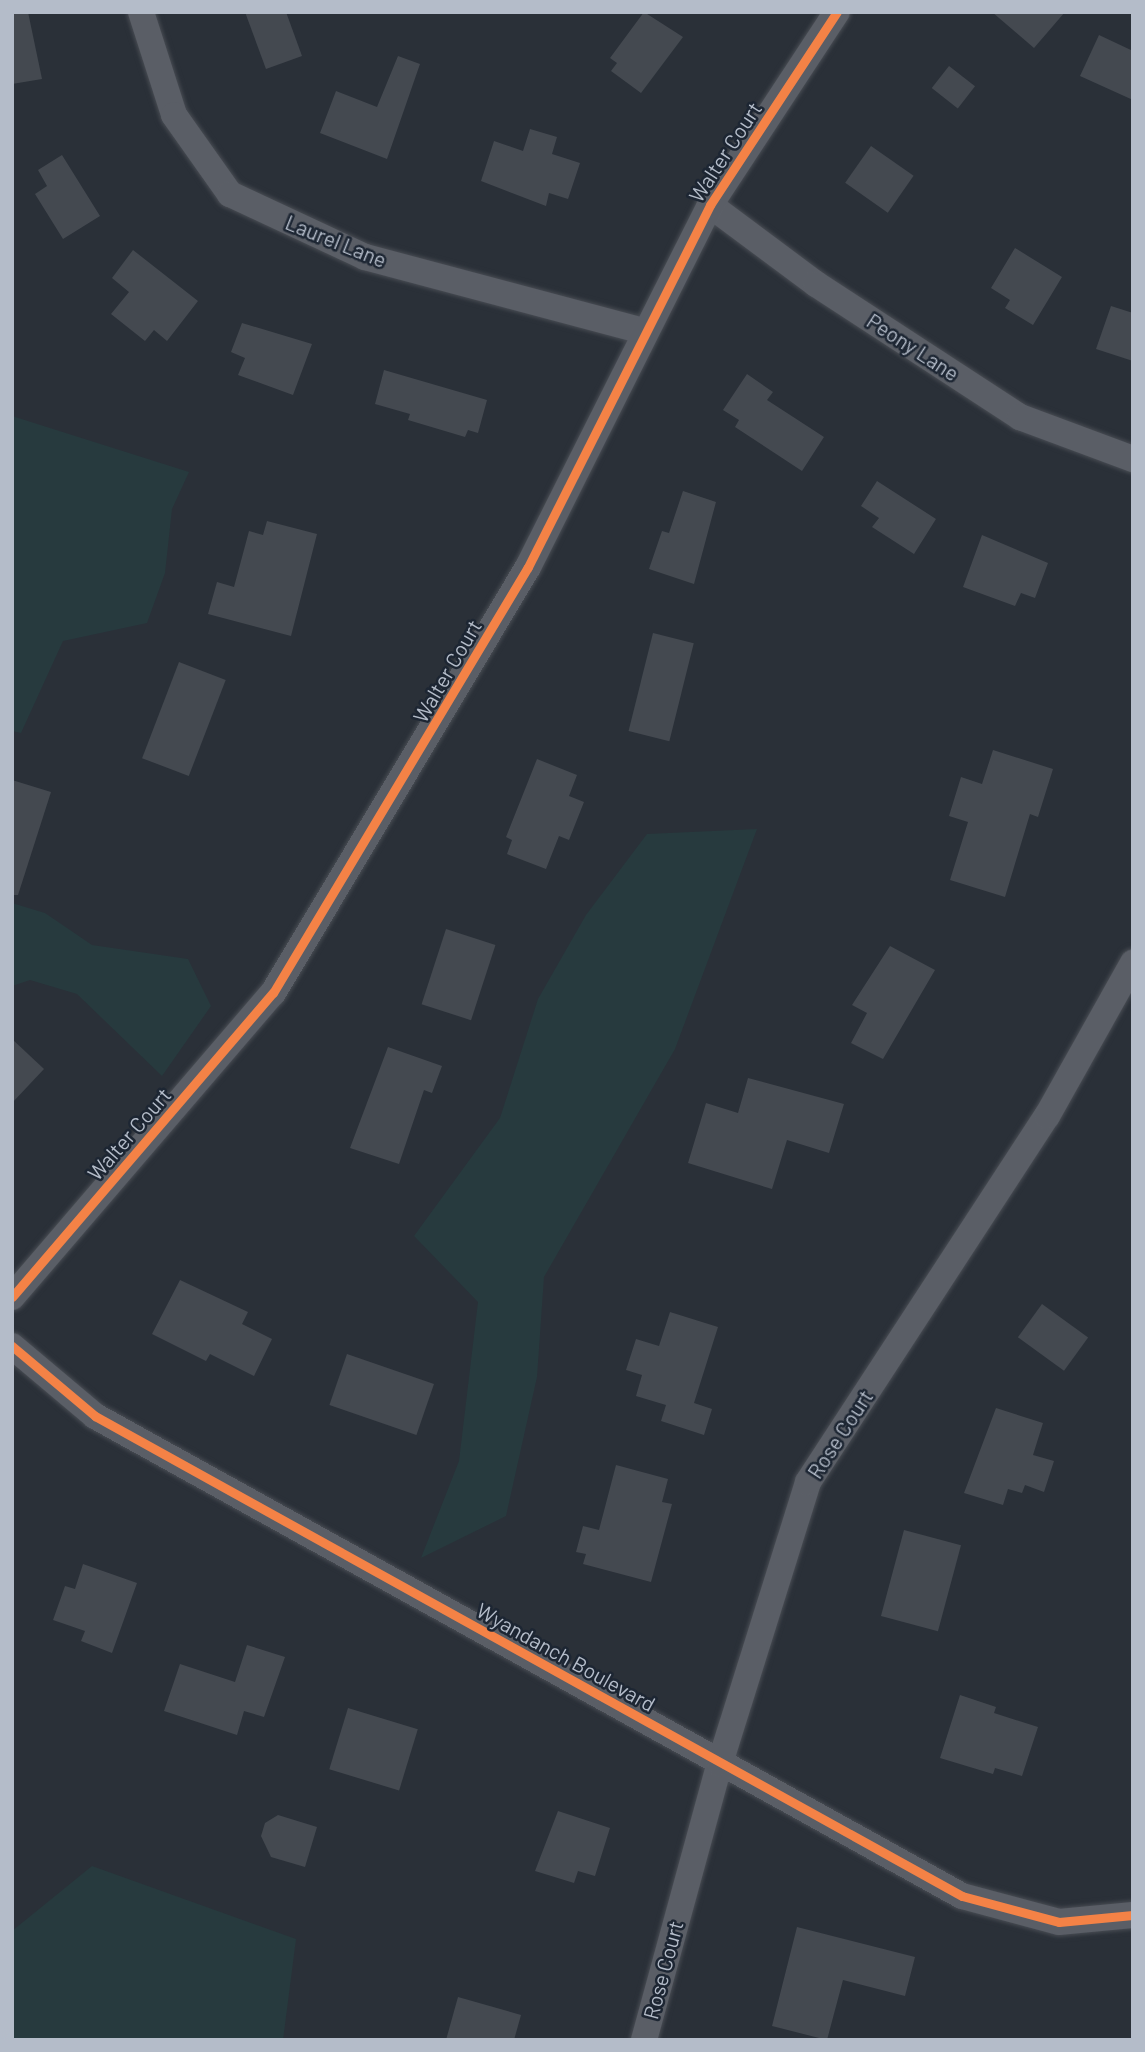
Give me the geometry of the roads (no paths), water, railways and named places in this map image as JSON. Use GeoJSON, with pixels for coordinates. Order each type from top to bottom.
{"type":"FeatureCollection","features":[{"type":"Feature","properties":{"kind":"street","name":"Laurel Lane"},"geometry":{"type":"LineString","coordinates":[[141,12],[174,115],[230,194],[365,257],[644,331]]}},
{"type":"Feature","properties":{"kind":"street","name":"Walter Court"},"geometry":{"type":"LineString","coordinates":[[12,1297],[273,993],[528,567],[644,331],[710,205],[837,12]]}},
{"type":"Feature","properties":{"kind":"street","name":"Peony Lane"},"geometry":{"type":"LineString","coordinates":[[710,205],[817,284],[1020,417],[1133,459]]}},
{"type":"Feature","properties":{"kind":"street","name":"Rose Court"},"geometry":{"type":"LineString","coordinates":[[644,2040],[720,1763],[807,1482],[1047,1116],[1133,963]]}},
{"type":"Feature","properties":{"kind":"street","name":"Wyandanch Boulevard"},"geometry":{"type":"LineString","coordinates":[[12,1346],[95,1416],[962,1896],[1059,1922],[1133,1915]]}}]}
